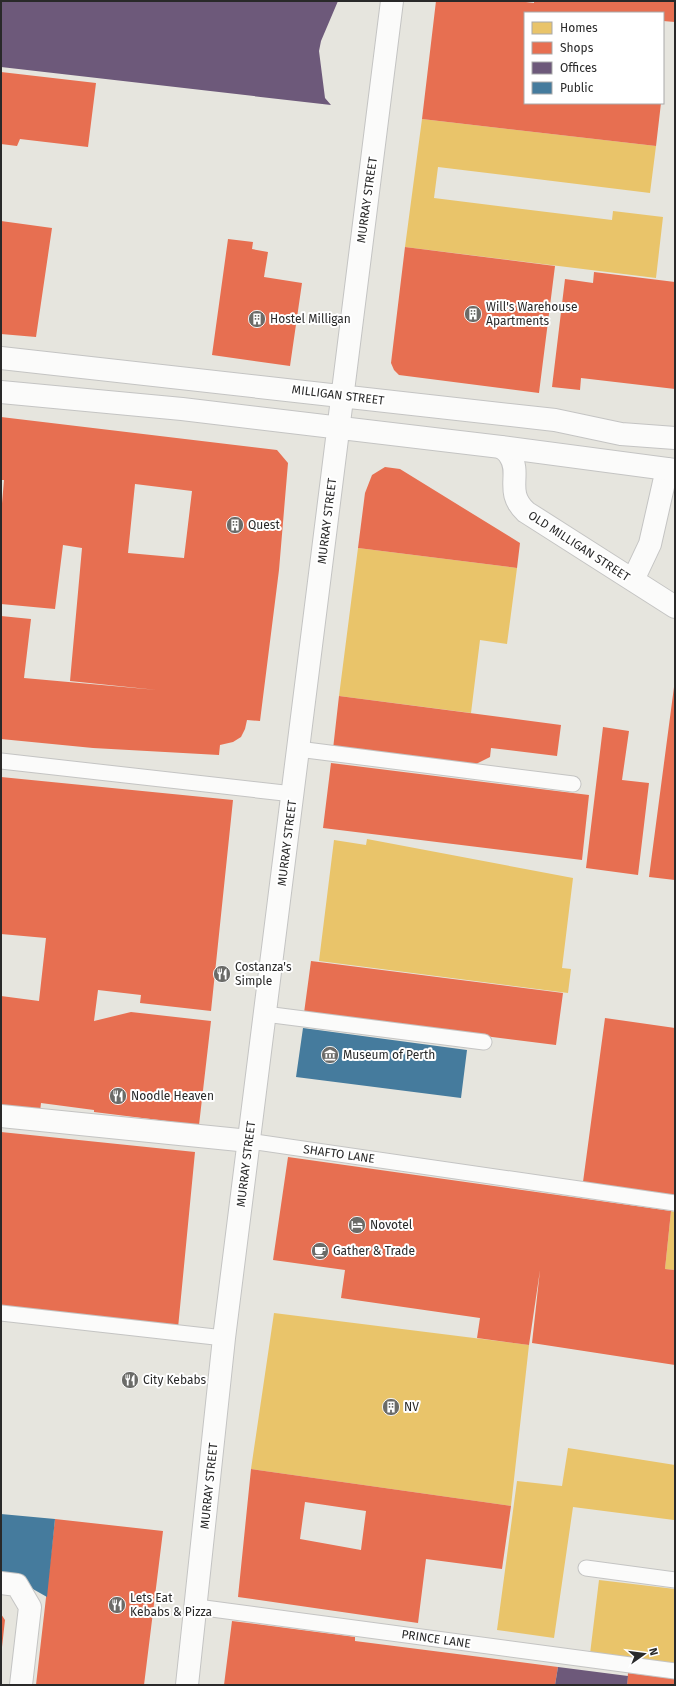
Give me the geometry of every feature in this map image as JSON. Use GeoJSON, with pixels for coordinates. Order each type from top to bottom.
{"type":"FeatureCollection","features":[{"type":"Feature","properties":{"kind":"main road","name":"MURRAY STREET"},"geometry":{"type":"LineString","coordinates":[[187,1685],[197,1607],[224,1338],[392,1]]}},
{"type":"Feature","properties":{"kind":"main road","name":"MILLIGAN STREET"},"geometry":{"type":"LineString","coordinates":[[1,358],[554,420],[621,434],[675,438]]}},
{"type":"Feature","properties":{"kind":"main road"},"geometry":{"type":"LineString","coordinates":[[1,392],[182,409],[338,429],[501,446],[671,469],[650,544],[633,580]]}},
{"type":"Feature","properties":{"kind":"main road","name":"OLD MILLIGAN STREET"},"geometry":{"type":"LineString","coordinates":[[501,446],[510,456],[514,467],[514,494],[518,505],[526,512],[675,607]]}},
{"type":"Feature","properties":{"kind":"main road","name":"SHAFTO LANE"},"geometry":{"type":"LineString","coordinates":[[1,1116],[249,1141]]}},
{"type":"Feature","properties":{"kind":"main road"},"geometry":{"type":"LineString","coordinates":[[1,1583],[17,1584],[30,1607],[21,1685]]}},
{"type":"Feature","properties":{"kind":"lane"},"geometry":{"type":"LineString","coordinates":[[298,749],[573,784]]}},
{"type":"Feature","properties":{"kind":"lane"},"geometry":{"type":"LineString","coordinates":[[1,761],[293,794]]}},
{"type":"Feature","properties":{"kind":"lane"},"geometry":{"type":"LineString","coordinates":[[265,1014],[484,1042]]}},
{"type":"Feature","properties":{"kind":"lane","name":"SHAFTO LANE"},"geometry":{"type":"LineString","coordinates":[[249,1141],[675,1203]]}},
{"type":"Feature","properties":{"kind":"lane"},"geometry":{"type":"LineString","coordinates":[[1,1313],[224,1338]]}},
{"type":"Feature","properties":{"kind":"lane"},"geometry":{"type":"LineString","coordinates":[[586,1568],[675,1580]]}},
{"type":"Feature","properties":{"kind":"lane","name":"PRINCE LANE"},"geometry":{"type":"LineString","coordinates":[[197,1607],[675,1671]]}},
{"type":"Feature","properties":{"kind":"building: Homes"},"geometry":{"type":"Polygon","coordinates":[[[422,119],[656,146],[650,193],[438,167],[434,198],[612,220],[613,211],[663,217],[656,278],[405,247],[422,119]]]}},
{"type":"Feature","properties":{"kind":"building: Homes"},"geometry":{"type":"Polygon","coordinates":[[[358,548],[517,568],[507,644],[480,640],[471,713],[339,696],[358,548]]]}},
{"type":"Feature","properties":{"kind":"building: Homes"},"geometry":{"type":"Polygon","coordinates":[[[367,839],[573,878],[562,968],[571,969],[568,993],[319,961],[334,840],[366,845],[367,839]]]}},
{"type":"Feature","properties":{"kind":"building: Homes"},"geometry":{"type":"Polygon","coordinates":[[[671,1211],[675,1212],[675,1270],[665,1269],[671,1211]]]}},
{"type":"Feature","properties":{"kind":"building: Homes","name":"NV"},"geometry":{"type":"Polygon","coordinates":[[[274,1313],[529,1345],[511,1506],[251,1469],[274,1313]]]}},
{"type":"Feature","properties":{"kind":"building: Homes"},"geometry":{"type":"Polygon","coordinates":[[[568,1448],[675,1465],[674,1520],[573,1507],[554,1638],[497,1630],[517,1481],[562,1486],[568,1448]]]}},
{"type":"Feature","properties":{"kind":"building: Homes"},"geometry":{"type":"Polygon","coordinates":[[[599,1580],[675,1589],[675,1666],[590,1654],[599,1580]]]}},
{"type":"Feature","properties":{"kind":"building: Shops"},"geometry":{"type":"Polygon","coordinates":[[[436,1],[518,1],[534,3],[534,1],[675,1],[675,22],[664,21],[664,12],[524,12],[524,104],[661,104],[656,146],[422,119],[436,1]]]}},
{"type":"Feature","properties":{"kind":"building: Shops"},"geometry":{"type":"Polygon","coordinates":[[[1,72],[96,83],[88,147],[20,139],[17,146],[1,144],[1,72]]]}},
{"type":"Feature","properties":{"kind":"building: Shops"},"geometry":{"type":"Polygon","coordinates":[[[1,221],[52,228],[36,337],[1,334],[1,221]]]}},
{"type":"Feature","properties":{"kind":"building: Shops","name":"Hostel Milligan"},"geometry":{"type":"Polygon","coordinates":[[[228,239],[253,242],[252,249],[268,252],[264,277],[302,283],[290,366],[212,355],[228,239]]]}},
{"type":"Feature","properties":{"kind":"building: Shops","name":"Will's Warehouse Apartments"},"geometry":{"type":"Polygon","coordinates":[[[405,247],[555,266],[539,393],[399,375],[394,370],[391,363],[405,247]]]}},
{"type":"Feature","properties":{"kind":"building: Shops"},"geometry":{"type":"Polygon","coordinates":[[[594,272],[675,282],[675,389],[581,378],[580,390],[552,387],[565,279],[593,283],[594,272]]]}},
{"type":"Feature","properties":{"kind":"building: Shops"},"geometry":{"type":"Polygon","coordinates":[[[1,417],[277,450],[288,463],[279,570],[260,721],[247,720],[241,737],[233,742],[220,745],[219,755],[93,748],[1,739],[1,616],[31,619],[24,678],[157,690],[70,681],[82,548],[63,545],[55,609],[1,604],[1,515],[4,480],[1,480],[1,417]],[[135,484],[128,553],[184,558],[192,491],[135,484]]]}},
{"type":"Feature","properties":{"kind":"building: Shops"},"geometry":{"type":"Polygon","coordinates":[[[385,467],[400,469],[520,543],[517,568],[358,548],[365,493],[372,475],[385,467]]]}},
{"type":"Feature","properties":{"kind":"building: Shops"},"geometry":{"type":"Polygon","coordinates":[[[675,687],[675,880],[649,877],[675,687]]]}},
{"type":"Feature","properties":{"kind":"building: Shops"},"geometry":{"type":"Polygon","coordinates":[[[339,696],[561,725],[557,756],[491,748],[490,757],[470,767],[333,749],[339,696]]]}},
{"type":"Feature","properties":{"kind":"building: Shops"},"geometry":{"type":"Polygon","coordinates":[[[603,727],[629,731],[622,780],[649,783],[638,875],[586,868],[603,727]]]}},
{"type":"Feature","properties":{"kind":"building: Shops"},"geometry":{"type":"Polygon","coordinates":[[[331,763],[589,795],[582,860],[323,828],[331,763]]]}},
{"type":"Feature","properties":{"kind":"building: Shops"},"geometry":{"type":"Polygon","coordinates":[[[1,777],[233,800],[211,1011],[140,1003],[141,995],[98,990],[94,1021],[131,1012],[211,1021],[199,1125],[94,1112],[94,1110],[41,1103],[40,1112],[1,1107],[1,996],[39,1001],[46,938],[1,934],[1,777]]]}},
{"type":"Feature","properties":{"kind":"building: Shops"},"geometry":{"type":"Polygon","coordinates":[[[311,961],[563,993],[556,1045],[304,1013],[311,961]]]}},
{"type":"Feature","properties":{"kind":"building: Shops"},"geometry":{"type":"Polygon","coordinates":[[[605,1018],[675,1028],[675,1195],[583,1182],[605,1018]]]}},
{"type":"Feature","properties":{"kind":"building: Shops"},"geometry":{"type":"Polygon","coordinates":[[[1,1132],[195,1152],[178,1328],[1,1308],[1,1132]]]}},
{"type":"Feature","properties":{"kind":"building: Shops"},"geometry":{"type":"Polygon","coordinates":[[[288,1157],[671,1211],[665,1269],[675,1270],[675,1365],[532,1343],[540,1270],[529,1345],[477,1338],[480,1318],[341,1298],[345,1270],[273,1260],[288,1157]]]}},
{"type":"Feature","properties":{"kind":"building: Shops"},"geometry":{"type":"Polygon","coordinates":[[[251,1469],[511,1506],[502,1569],[426,1559],[418,1623],[238,1597],[251,1469]],[[305,1502],[300,1539],[361,1550],[366,1511],[305,1502]]]}},
{"type":"Feature","properties":{"kind":"building: Shops"},"geometry":{"type":"Polygon","coordinates":[[[55,1519],[163,1531],[144,1685],[36,1685],[55,1519]]]}},
{"type":"Feature","properties":{"kind":"building: Shops"},"geometry":{"type":"Polygon","coordinates":[[[1,1614],[5,1620],[2,1647],[1,1647],[1,1614]]]}},
{"type":"Feature","properties":{"kind":"building: Shops"},"geometry":{"type":"Polygon","coordinates":[[[232,1621],[355,1637],[355,1641],[558,1667],[555,1685],[224,1685],[232,1621]]]}},
{"type":"Feature","properties":{"kind":"building: Shops"},"geometry":{"type":"Polygon","coordinates":[[[628,1673],[675,1679],[675,1685],[627,1685],[628,1673]]]}},
{"type":"Feature","properties":{"kind":"building: Offices"},"geometry":{"type":"Polygon","coordinates":[[[1,1],[338,1],[321,41],[319,51],[325,98],[331,105],[1,67],[1,1]]]}},
{"type":"Feature","properties":{"kind":"building: Offices"},"geometry":{"type":"Polygon","coordinates":[[[558,1667],[628,1676],[627,1685],[555,1685],[558,1667]]]}},
{"type":"Feature","properties":{"kind":"building: Public"},"geometry":{"type":"Polygon","coordinates":[[[303,1028],[467,1050],[461,1098],[296,1077],[303,1028]]]}},
{"type":"Feature","properties":{"kind":"building: Public"},"geometry":{"type":"Polygon","coordinates":[[[1,1514],[55,1519],[47,1597],[17,1580],[1,1578],[1,1514]]]}},
{"type":"Feature","properties":{"kind":"place","name":"Will's Warehouse Apartments"},"geometry":{"type":"Point","coordinates":[473,314]}},
{"type":"Feature","properties":{"kind":"place","name":"Hostel Milligan"},"geometry":{"type":"Point","coordinates":[257,319]}},
{"type":"Feature","properties":{"kind":"place","name":"Quest"},"geometry":{"type":"Point","coordinates":[235,525]}},
{"type":"Feature","properties":{"kind":"place","name":"Costanza's Simple"},"geometry":{"type":"Point","coordinates":[222,974]}},
{"type":"Feature","properties":{"kind":"place","name":"Museum of Perth"},"geometry":{"type":"Point","coordinates":[330,1055]}},
{"type":"Feature","properties":{"kind":"place","name":"Noodle Heaven"},"geometry":{"type":"Point","coordinates":[118,1096]}},
{"type":"Feature","properties":{"kind":"place","name":"Novotel"},"geometry":{"type":"Point","coordinates":[357,1225]}},
{"type":"Feature","properties":{"kind":"place","name":"Gather & Trade"},"geometry":{"type":"Point","coordinates":[320,1251]}},
{"type":"Feature","properties":{"kind":"place","name":"City Kebabs"},"geometry":{"type":"Point","coordinates":[130,1380]}},
{"type":"Feature","properties":{"kind":"place","name":"NV"},"geometry":{"type":"Point","coordinates":[391,1407]}},
{"type":"Feature","properties":{"kind":"place","name":"Lets Eat Kebabs & Pizza"},"geometry":{"type":"Point","coordinates":[117,1605]}}]}
